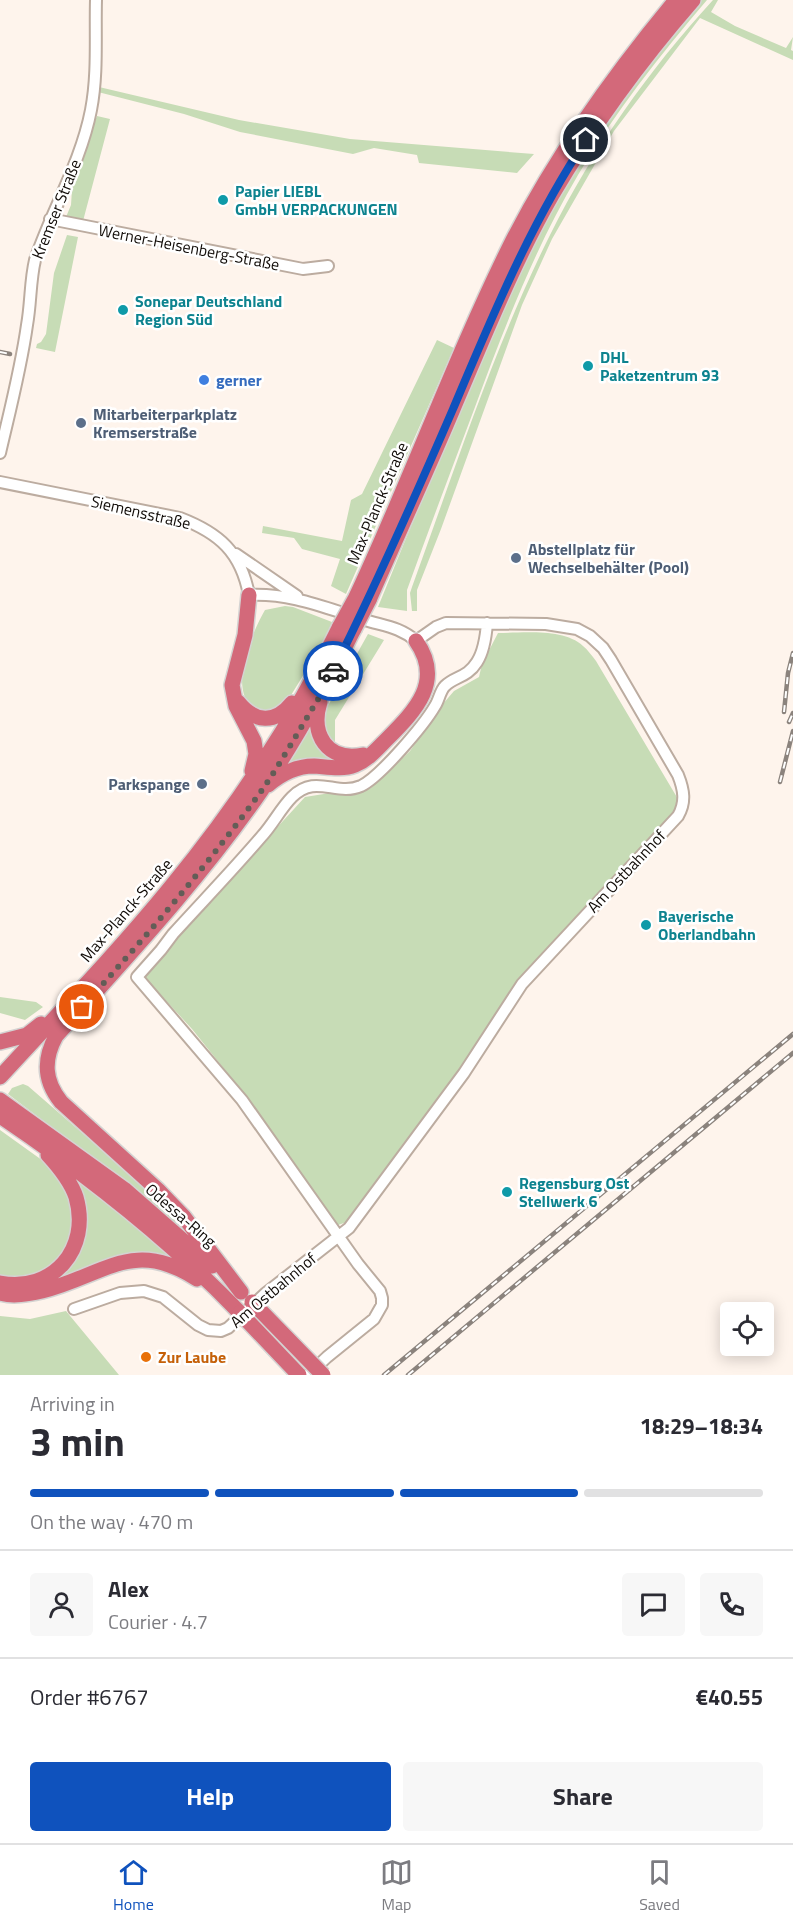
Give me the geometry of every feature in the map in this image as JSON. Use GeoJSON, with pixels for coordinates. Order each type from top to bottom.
{"type":"FeatureCollection","features":[{"type":"Feature","properties":{"kind":"highway","name":"Max-Planck-Straße"},"geometry":{"type":"LineString","coordinates":[[362,598],[479,312],[510,246],[548,177],[598,100],[676,0]]}},
{"type":"Feature","properties":{"kind":"highway","name":"Max-Planck-Straße"},"geometry":{"type":"LineString","coordinates":[[126,957],[215,852],[318,684],[362,598],[520,255],[551,197],[609,105],[655,44],[693,0]]}},
{"type":"Feature","properties":{"kind":"highway"},"geometry":{"type":"LineString","coordinates":[[249,595],[245,635],[232,685],[236,706],[254,741],[256,785],[283,773],[312,766],[340,768],[352,766],[364,761],[375,752],[414,711],[424,693],[428,678],[426,658],[416,641]]}},
{"type":"Feature","properties":{"kind":"highway"},"geometry":{"type":"LineString","coordinates":[[233,696],[244,709],[255,717],[268,719],[285,712],[318,684]]}},
{"type":"Feature","properties":{"kind":"highway"},"geometry":{"type":"LineString","coordinates":[[318,684],[317,724],[324,744],[333,752],[344,756],[362,756],[375,752]]}},
{"type":"Feature","properties":{"kind":"highway","name":"Max-Planck-Straße"},"geometry":{"type":"LineString","coordinates":[[73,997],[171,887],[256,785]]}},
{"type":"Feature","properties":{"kind":"highway"},"geometry":{"type":"LineString","coordinates":[[0,1091],[52,1033],[126,957]]}},
{"type":"Feature","properties":{"kind":"highway"},"geometry":{"type":"LineString","coordinates":[[126,957],[56,1036],[47,1060],[46,1070],[50,1087],[77,1118],[158,1190],[184,1217],[241,1303]]}},
{"type":"Feature","properties":{"kind":"highway"},"geometry":{"type":"LineString","coordinates":[[0,1042],[27,1035],[73,997]]}},
{"type":"Feature","properties":{"kind":"highway"},"geometry":{"type":"LineString","coordinates":[[0,1077],[73,997]]}},
{"type":"Feature","properties":{"kind":"highway","name":"Odessa-Ring"},"geometry":{"type":"LineString","coordinates":[[0,1100],[8,1116],[26,1134],[118,1202],[241,1303],[323,1375]]}},
{"type":"Feature","properties":{"kind":"highway","name":"Odessa-Ring"},"geometry":{"type":"LineString","coordinates":[[8,1116],[124,1190],[181,1237],[241,1303],[299,1375]]}},
{"type":"Feature","properties":{"kind":"highway"},"geometry":{"type":"LineString","coordinates":[[0,1283],[22,1285],[51,1275],[70,1254],[77,1240],[80,1223],[75,1195],[69,1183],[49,1156],[26,1134]]}},
{"type":"Feature","properties":{"kind":"highway"},"geometry":{"type":"LineString","coordinates":[[0,1293],[18,1295],[48,1290],[116,1264],[143,1260],[164,1263],[187,1273],[241,1303]]}},
{"type":"Feature","properties":{"kind":"street","name":"Kremser Straße"},"geometry":{"type":"LineString","coordinates":[[0,453],[28,323],[33,269],[50,219],[79,150],[91,110],[94,89],[96,0]]}},
{"type":"Feature","properties":{"kind":"street","name":"Werner-Heisenberg-Straße"},"geometry":{"type":"LineString","coordinates":[[50,219],[303,269],[328,266]]}},
{"type":"Feature","properties":{"kind":"street","name":"Siemensstraße"},"geometry":{"type":"LineString","coordinates":[[0,482],[180,518],[203,527],[229,548],[243,572],[249,595]]}},
{"type":"Feature","properties":{"kind":"street"},"geometry":{"type":"LineString","coordinates":[[229,548],[302,599]]}},
{"type":"Feature","properties":{"kind":"street"},"geometry":{"type":"LineString","coordinates":[[249,595],[268,594],[302,599],[367,621],[397,628],[416,641]]}},
{"type":"Feature","properties":{"kind":"street","name":"Am Ostbahnhof"},"geometry":{"type":"LineString","coordinates":[[74,1310],[120,1293],[144,1291],[163,1297],[198,1325],[208,1330],[221,1331],[228,1328],[266,1293],[349,1228],[464,1073],[522,984],[678,816],[684,803],[684,792],[678,775],[611,660],[596,641],[577,629],[561,625],[446,623],[416,641]]}},
{"type":"Feature","properties":{"kind":"street"},"geometry":{"type":"LineString","coordinates":[[308,1375],[374,1319],[382,1305],[380,1291],[358,1264],[242,1100],[137,977],[263,835],[292,797],[311,785],[354,788],[364,784],[390,762],[435,706],[444,687],[473,668],[479,659],[486,637],[487,623]]}},
{"type":"Feature","properties":{"kind":"green space"},"geometry":{"type":"Polygon","coordinates":[[[707,0],[655,63],[607,129],[562,203],[534,260],[486,377],[407,590],[407,611],[378,607],[483,350],[552,206],[603,124],[697,2],[707,0]]]}},
{"type":"Feature","properties":{"kind":"green space"},"geometry":{"type":"Polygon","coordinates":[[[713,0],[718,0],[711,12],[735,26],[786,48],[793,37],[791,50],[793,60],[700,18],[614,131],[552,239],[522,305],[417,590],[417,611],[412,611],[410,593],[476,409],[511,321],[550,235],[584,172],[623,112],[666,55],[713,0]]]}},
{"type":"Feature","properties":{"kind":"green space"},"geometry":{"type":"Polygon","coordinates":[[[99,87],[239,120],[350,139],[534,154],[517,173],[419,163],[417,155],[374,148],[353,154],[240,132],[184,114],[98,92],[99,87]]]}},
{"type":"Feature","properties":{"kind":"green space"},"geometry":{"type":"Polygon","coordinates":[[[97,116],[110,119],[83,221],[66,217],[71,205],[73,174],[97,116]]]}},
{"type":"Feature","properties":{"kind":"green space"},"geometry":{"type":"Polygon","coordinates":[[[67,235],[78,237],[55,352],[36,348],[46,334],[54,273],[67,235]]]}},
{"type":"Feature","properties":{"kind":"green space"},"geometry":{"type":"Polygon","coordinates":[[[437,340],[454,348],[346,594],[331,586],[340,559],[302,549],[294,538],[262,533],[263,526],[342,541],[351,500],[362,494],[437,340]]]}},
{"type":"Feature","properties":{"kind":"green space"},"geometry":{"type":"Polygon","coordinates":[[[285,606],[332,622],[323,643],[285,705],[273,711],[262,712],[249,704],[243,692],[244,664],[248,648],[265,610],[285,606]]]}},
{"type":"Feature","properties":{"kind":"green space"},"geometry":{"type":"Polygon","coordinates":[[[498,633],[554,634],[575,640],[585,648],[596,661],[678,799],[676,808],[668,821],[511,990],[462,1068],[347,1222],[338,1225],[237,1085],[192,1029],[145,978],[192,920],[305,797],[330,793],[353,794],[371,788],[410,751],[454,691],[479,677],[482,664],[498,633]]]}},
{"type":"Feature","properties":{"kind":"green space"},"geometry":{"type":"Polygon","coordinates":[[[368,634],[384,640],[335,720],[335,748],[324,735],[325,711],[368,634]]]}},
{"type":"Feature","properties":{"kind":"green space"},"geometry":{"type":"Polygon","coordinates":[[[311,725],[350,759],[286,766],[311,725]]]}},
{"type":"Feature","properties":{"kind":"green space"},"geometry":{"type":"Polygon","coordinates":[[[0,997],[36,1002],[43,1007],[25,1020],[0,1013],[0,997]]]}},
{"type":"Feature","properties":{"kind":"green space"},"geometry":{"type":"Polygon","coordinates":[[[23,1084],[164,1204],[182,1224],[180,1229],[120,1179],[8,1094],[12,1088],[23,1084]]]}},
{"type":"Feature","properties":{"kind":"green space"},"geometry":{"type":"Polygon","coordinates":[[[0,1130],[53,1168],[69,1191],[74,1230],[60,1261],[32,1278],[0,1278],[0,1130]]]}},
{"type":"Feature","properties":{"kind":"green space"},"geometry":{"type":"Polygon","coordinates":[[[75,1176],[172,1256],[170,1260],[56,1282],[52,1280],[69,1264],[75,1176]]]}},
{"type":"Feature","properties":{"kind":"green space"},"geometry":{"type":"Polygon","coordinates":[[[66,1311],[119,1375],[0,1375],[0,1316],[30,1319],[66,1311]]]}},
{"type":"Feature","properties":{"kind":"railway"},"geometry":{"type":"LineString","coordinates":[[0,352],[10,354]]}},
{"type":"Feature","properties":{"kind":"railway"},"geometry":{"type":"LineString","coordinates":[[784,712],[788,673],[793,653]]}},
{"type":"Feature","properties":{"kind":"railway"},"geometry":{"type":"LineString","coordinates":[[789,722],[793,713]]}},
{"type":"Feature","properties":{"kind":"railway"},"geometry":{"type":"LineString","coordinates":[[780,782],[793,731]]}},
{"type":"Feature","properties":{"kind":"railway"},"geometry":{"type":"LineString","coordinates":[[384,1375],[793,1034]]}},
{"type":"Feature","properties":{"kind":"railway"},"geometry":{"type":"LineString","coordinates":[[408,1375],[793,1053]]}},
{"type":"Feature","properties":{"kind":"way so far"},"geometry":{"type":"LineString","coordinates":[[82,1007],[169,909],[227,837],[261,790],[325,688],[333,671]]}},
{"type":"Feature","properties":{"kind":"place","name":"Papier LIEBL GmbH VERPACKUNGEN"},"geometry":{"type":"Point","coordinates":[223,200]}},
{"type":"Feature","properties":{"kind":"place","name":"Sonepar Deutschland Region Süd"},"geometry":{"type":"Point","coordinates":[123,310]}},
{"type":"Feature","properties":{"kind":"place","name":"DHL Paketzentrum 93"},"geometry":{"type":"Point","coordinates":[588,366]}},
{"type":"Feature","properties":{"kind":"place","name":"gerner"},"geometry":{"type":"Point","coordinates":[204,380]}},
{"type":"Feature","properties":{"kind":"place","name":"Mitarbeiterparkplatz Kremserstraße"},"geometry":{"type":"Point","coordinates":[81,423]}},
{"type":"Feature","properties":{"kind":"place","name":"Abstellplatz für Wechselbehälter (Pool)"},"geometry":{"type":"Point","coordinates":[516,558]}},
{"type":"Feature","properties":{"kind":"place","name":"Parkspange"},"geometry":{"type":"Point","coordinates":[202,784]}},
{"type":"Feature","properties":{"kind":"place","name":"Bayerische Oberlandbahn"},"geometry":{"type":"Point","coordinates":[646,925]}},
{"type":"Feature","properties":{"kind":"place","name":"Regensburg Ost Stellwerk 6"},"geometry":{"type":"Point","coordinates":[507,1192]}},
{"type":"Feature","properties":{"kind":"place","name":"Zur Laube"},"geometry":{"type":"Point","coordinates":[146,1357]}},
{"type":"Feature","properties":{"kind":"route"},"geometry":{"type":"LineString","coordinates":[[333,671],[369,600],[520,255],[551,197],[586,140]]}}]}
